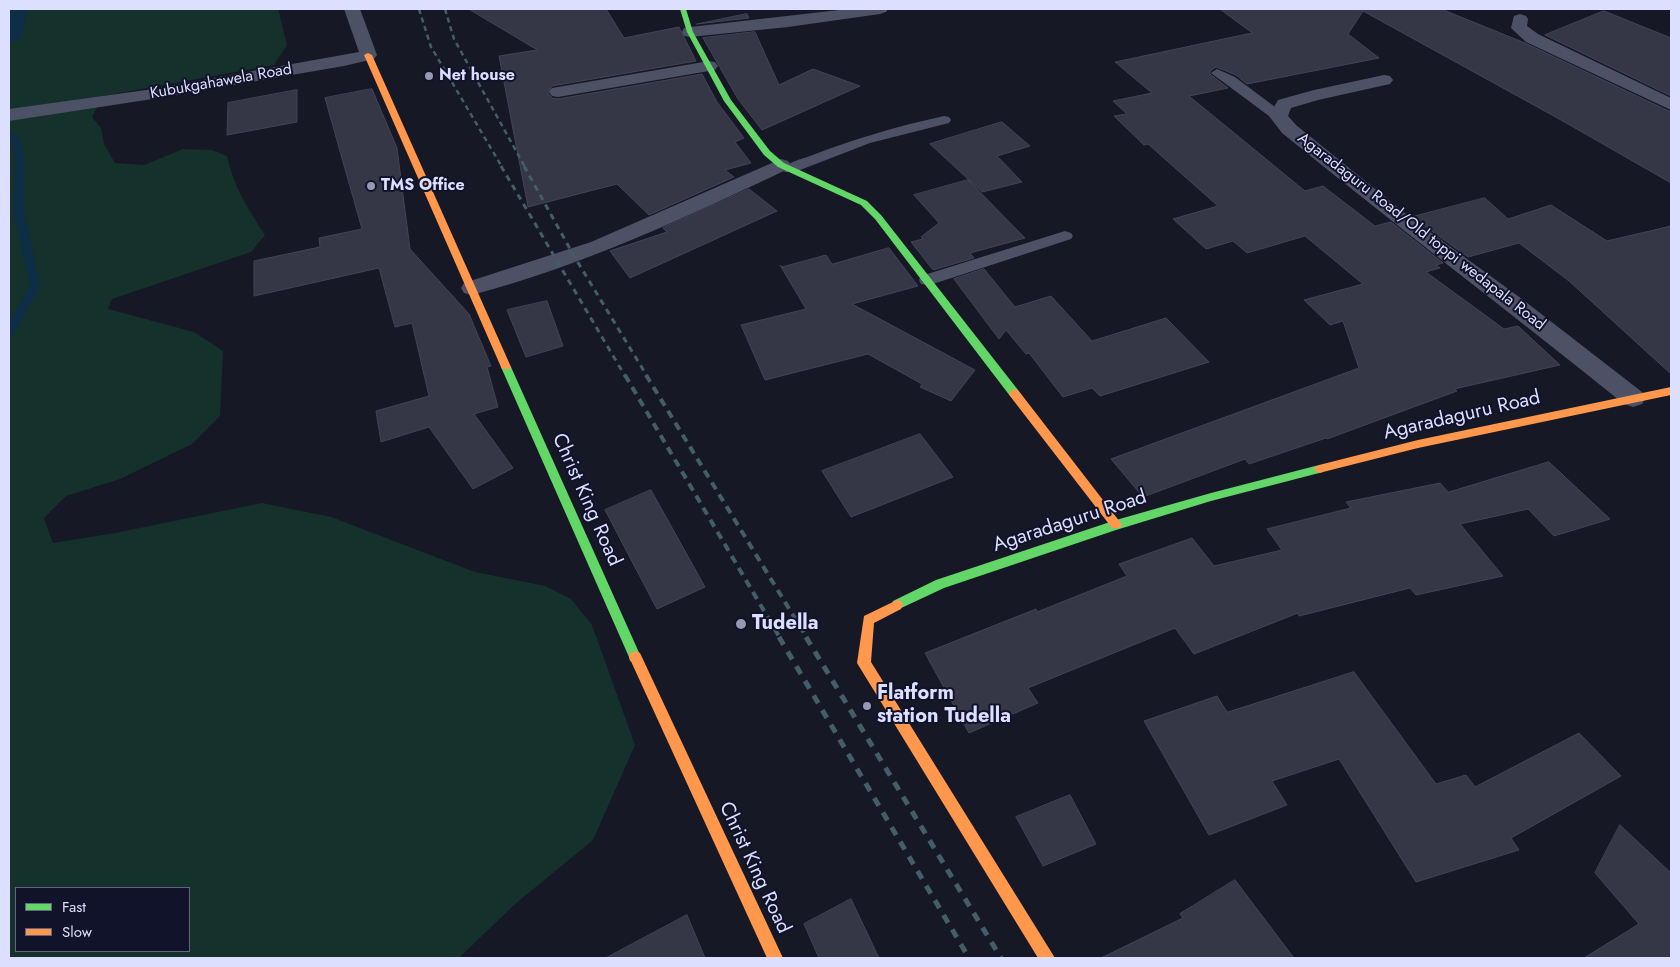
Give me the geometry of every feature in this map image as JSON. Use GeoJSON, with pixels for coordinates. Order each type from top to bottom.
{"type":"FeatureCollection","features":[{"type":"Feature","properties":{"kind":"street"},"geometry":{"type":"LineString","coordinates":[[352,9],[368,55]]}},
{"type":"Feature","properties":{"kind":"street"},"geometry":{"type":"LineString","coordinates":[[683,9],[690,32],[728,101],[767,153],[786,167],[864,203],[878,217],[1116,525]]}},
{"type":"Feature","properties":{"kind":"street"},"geometry":{"type":"LineString","coordinates":[[690,32],[788,22],[880,9]]}},
{"type":"Feature","properties":{"kind":"street"},"geometry":{"type":"LineString","coordinates":[[1520,18],[1519,28],[1532,38],[1671,105]]}},
{"type":"Feature","properties":{"kind":"street","name":"Kubukgahawela Road"},"geometry":{"type":"LineString","coordinates":[[16,114],[146,95],[344,61],[368,55]]}},
{"type":"Feature","properties":{"kind":"street","name":"Christ King Road"},"geometry":{"type":"LineString","coordinates":[[368,55],[646,680],[775,958]]}},
{"type":"Feature","properties":{"kind":"street"},"geometry":{"type":"LineString","coordinates":[[558,92],[709,66]]}},
{"type":"Feature","properties":{"kind":"street","name":"Agaradaguru Road/Old toppi wedapala Road"},"geometry":{"type":"LineString","coordinates":[[1384,80],[1314,95],[1284,104],[1278,116],[1289,128],[1404,222],[1514,304],[1633,398]]}},
{"type":"Feature","properties":{"kind":"street"},"geometry":{"type":"LineString","coordinates":[[472,288],[599,247],[786,167]]}},
{"type":"Feature","properties":{"kind":"street","name":"Agaradaguru Road"},"geometry":{"type":"LineString","coordinates":[[1047,958],[864,664],[868,620],[940,584],[1116,525],[1211,497],[1418,444],[1671,391]]}},
{"type":"Feature","properties":{"kind":"lane"},"geometry":{"type":"LineString","coordinates":[[1217,73],[1230,80],[1278,116]]}},
{"type":"Feature","properties":{"kind":"lane"},"geometry":{"type":"LineString","coordinates":[[786,167],[901,128],[944,120]]}},
{"type":"Feature","properties":{"kind":"lane"},"geometry":{"type":"LineString","coordinates":[[927,280],[1065,236]]}},
{"type":"Feature","properties":{"kind":"green space"},"geometry":{"type":"Polygon","coordinates":[[[9,9],[278,9],[287,45],[274,65],[103,96],[92,117],[101,128],[104,144],[115,163],[144,165],[183,149],[212,150],[227,156],[237,187],[265,235],[251,252],[112,299],[108,309],[194,332],[223,351],[220,416],[192,444],[120,479],[66,496],[44,518],[53,543],[115,533],[262,503],[331,517],[475,572],[545,586],[571,599],[592,625],[635,745],[593,840],[514,905],[459,958],[9,958],[9,9]]]}},
{"type":"Feature","properties":{"kind":"building"},"geometry":{"type":"Polygon","coordinates":[[[469,9],[606,9],[624,38],[679,27],[696,61],[552,86],[548,93],[552,98],[558,99],[702,74],[717,102],[744,138],[735,142],[751,163],[725,170],[734,177],[649,215],[617,184],[528,207],[499,56],[537,50],[469,9]]]}},
{"type":"Feature","properties":{"kind":"building"},"geometry":{"type":"Polygon","coordinates":[[[1220,9],[1441,9],[1525,43],[1671,112],[1671,183],[1363,11],[1348,34],[1379,58],[1247,84],[1236,75],[1216,67],[1210,71],[1210,74],[1228,88],[1189,96],[1305,191],[1323,186],[1375,226],[1391,222],[1443,263],[1436,265],[1440,268],[1426,272],[1504,329],[1518,326],[1560,365],[1454,389],[1457,391],[1327,439],[1249,464],[1245,459],[1143,497],[1111,459],[1359,368],[1343,321],[1330,325],[1304,300],[1363,284],[1305,236],[1247,253],[1233,241],[1206,249],[1173,219],[1218,206],[1148,144],[1144,145],[1114,116],[1127,114],[1113,101],[1152,93],[1115,62],[1252,33],[1220,9]]]}},
{"type":"Feature","properties":{"kind":"building"},"geometry":{"type":"Polygon","coordinates":[[[1604,11],[1671,38],[1671,96],[1545,35],[1604,11]]]}},
{"type":"Feature","properties":{"kind":"building"},"geometry":{"type":"Polygon","coordinates":[[[747,14],[749,18],[697,24],[747,14]]]}},
{"type":"Feature","properties":{"kind":"building"},"geometry":{"type":"Polygon","coordinates":[[[755,32],[779,85],[813,69],[860,86],[762,130],[738,99],[703,38],[755,32]]]}},
{"type":"Feature","properties":{"kind":"building"},"geometry":{"type":"Polygon","coordinates":[[[372,89],[397,148],[410,249],[469,314],[491,366],[487,367],[498,407],[474,414],[513,468],[473,489],[429,427],[381,442],[376,411],[429,396],[412,323],[395,327],[379,268],[254,296],[254,261],[320,247],[319,238],[362,229],[325,98],[372,89]]]}},
{"type":"Feature","properties":{"kind":"building"},"geometry":{"type":"Polygon","coordinates":[[[297,90],[297,122],[227,135],[228,103],[297,90]]]}},
{"type":"Feature","properties":{"kind":"building"},"geometry":{"type":"Polygon","coordinates":[[[1002,122],[1030,146],[997,156],[1022,182],[982,192],[930,144],[1002,122]]]}},
{"type":"Feature","properties":{"kind":"building"},"geometry":{"type":"Polygon","coordinates":[[[968,180],[1025,238],[970,253],[974,258],[933,270],[911,242],[923,239],[921,237],[939,223],[914,195],[968,180]]]}},
{"type":"Feature","properties":{"kind":"building"},"geometry":{"type":"Polygon","coordinates":[[[749,189],[777,211],[630,278],[610,251],[667,232],[663,228],[749,189]]]}},
{"type":"Feature","properties":{"kind":"building"},"geometry":{"type":"Polygon","coordinates":[[[1485,198],[1508,219],[1551,205],[1607,241],[1671,226],[1671,374],[1569,281],[1519,243],[1468,257],[1412,217],[1485,198]]]}},
{"type":"Feature","properties":{"kind":"building"},"geometry":{"type":"Polygon","coordinates":[[[889,248],[918,286],[852,304],[975,370],[951,401],[920,387],[922,384],[868,354],[765,380],[741,325],[806,309],[780,265],[782,267],[826,255],[832,264],[889,248]]]}},
{"type":"Feature","properties":{"kind":"building"},"geometry":{"type":"Polygon","coordinates":[[[984,269],[1015,307],[1051,296],[1092,341],[1166,318],[1209,362],[1100,396],[1092,388],[1063,397],[1029,353],[1026,354],[1006,330],[999,339],[954,279],[984,269]]]}},
{"type":"Feature","properties":{"kind":"building"},"geometry":{"type":"Polygon","coordinates":[[[547,301],[563,346],[526,357],[507,310],[547,301]]]}},
{"type":"Feature","properties":{"kind":"building"},"geometry":{"type":"Polygon","coordinates":[[[920,434],[953,477],[851,517],[822,471],[920,434]]]}},
{"type":"Feature","properties":{"kind":"building"},"geometry":{"type":"Polygon","coordinates":[[[1549,462],[1610,519],[1554,536],[1528,509],[1460,524],[1503,576],[1416,595],[1410,588],[1299,616],[1298,613],[1194,654],[1175,628],[1028,688],[1038,703],[969,733],[925,653],[1036,609],[1037,612],[1127,576],[1119,564],[1192,538],[1214,566],[1282,550],[1267,529],[1351,508],[1346,502],[1440,483],[1448,492],[1549,462]]]}},
{"type":"Feature","properties":{"kind":"building"},"geometry":{"type":"Polygon","coordinates":[[[651,490],[705,587],[657,609],[605,510],[651,490]]]}},
{"type":"Feature","properties":{"kind":"building"},"geometry":{"type":"Polygon","coordinates":[[[1354,672],[1436,784],[1466,775],[1475,787],[1579,733],[1621,776],[1511,838],[1519,850],[1416,882],[1339,759],[1272,781],[1287,805],[1209,835],[1144,721],[1217,696],[1227,712],[1354,672]]]}},
{"type":"Feature","properties":{"kind":"building"},"geometry":{"type":"Polygon","coordinates":[[[1070,795],[1096,844],[1043,866],[1016,817],[1070,795]]]}},
{"type":"Feature","properties":{"kind":"building"},"geometry":{"type":"Polygon","coordinates":[[[1620,825],[1671,873],[1671,958],[1584,958],[1639,924],[1595,873],[1620,825]]]}},
{"type":"Feature","properties":{"kind":"building"},"geometry":{"type":"Polygon","coordinates":[[[1235,880],[1294,958],[1101,958],[1183,918],[1180,914],[1235,880]]]}},
{"type":"Feature","properties":{"kind":"building"},"geometry":{"type":"Polygon","coordinates":[[[851,899],[879,958],[819,958],[804,924],[851,899]]]}},
{"type":"Feature","properties":{"kind":"building"},"geometry":{"type":"Polygon","coordinates":[[[687,915],[705,958],[606,958],[687,915]]]}},
{"type":"Feature","properties":{"kind":"waterway"},"geometry":{"type":"LineString","coordinates":[[9,35],[15,9]]}},
{"type":"Feature","properties":{"kind":"waterway"},"geometry":{"type":"LineString","coordinates":[[9,134],[16,138],[20,157],[19,212],[35,286],[9,332]]}},
{"type":"Feature","properties":{"kind":"railway"},"geometry":{"type":"LineString","coordinates":[[419,9],[431,47],[502,167]]}},
{"type":"Feature","properties":{"kind":"railway"},"geometry":{"type":"LineString","coordinates":[[445,9],[454,39],[525,167]]}},
{"type":"Feature","properties":{"kind":"railway"},"geometry":{"type":"LineString","coordinates":[[501,166],[625,376]]}},
{"type":"Feature","properties":{"kind":"railway"},"geometry":{"type":"LineString","coordinates":[[524,166],[574,256],[647,376]]}},
{"type":"Feature","properties":{"kind":"railway"},"geometry":{"type":"LineString","coordinates":[[625,375],[780,638]]}},
{"type":"Feature","properties":{"kind":"railway"},"geometry":{"type":"LineString","coordinates":[[646,375],[807,638]]}},
{"type":"Feature","properties":{"kind":"railway"},"geometry":{"type":"LineString","coordinates":[[779,637],[969,958]]}},
{"type":"Feature","properties":{"kind":"railway"},"geometry":{"type":"LineString","coordinates":[[806,637],[1001,958]]}},
{"type":"Feature","properties":{"kind":"traffic: fast"},"geometry":{"type":"LineString","coordinates":[[683,9],[690,32],[728,101],[767,153],[781,165],[864,203],[878,217],[1014,393]]}},
{"type":"Feature","properties":{"kind":"traffic: fast"},"geometry":{"type":"LineString","coordinates":[[506,367],[635,657]]}},
{"type":"Feature","properties":{"kind":"traffic: fast"},"geometry":{"type":"LineString","coordinates":[[897,605],[940,584],[1116,525],[1211,497],[1319,469]]}},
{"type":"Feature","properties":{"kind":"traffic: slow"},"geometry":{"type":"LineString","coordinates":[[368,55],[506,367]]}},
{"type":"Feature","properties":{"kind":"traffic: slow"},"geometry":{"type":"LineString","coordinates":[[1319,469],[1418,444],[1671,391]]}},
{"type":"Feature","properties":{"kind":"traffic: slow"},"geometry":{"type":"LineString","coordinates":[[1014,393],[1116,525]]}},
{"type":"Feature","properties":{"kind":"traffic: slow"},"geometry":{"type":"LineString","coordinates":[[897,605],[868,620],[864,663],[1047,958]]}},
{"type":"Feature","properties":{"kind":"traffic: slow"},"geometry":{"type":"LineString","coordinates":[[635,657],[775,958]]}},
{"type":"Feature","properties":{"kind":"place","name":"Net house"},"geometry":{"type":"Point","coordinates":[429,76]}},
{"type":"Feature","properties":{"kind":"place","name":"TMS Office"},"geometry":{"type":"Point","coordinates":[371,186]}},
{"type":"Feature","properties":{"kind":"place","name":"Tudella"},"geometry":{"type":"Point","coordinates":[741,624]}},
{"type":"Feature","properties":{"kind":"place","name":"Flatform station Tudella"},"geometry":{"type":"Point","coordinates":[867,706]}}]}
